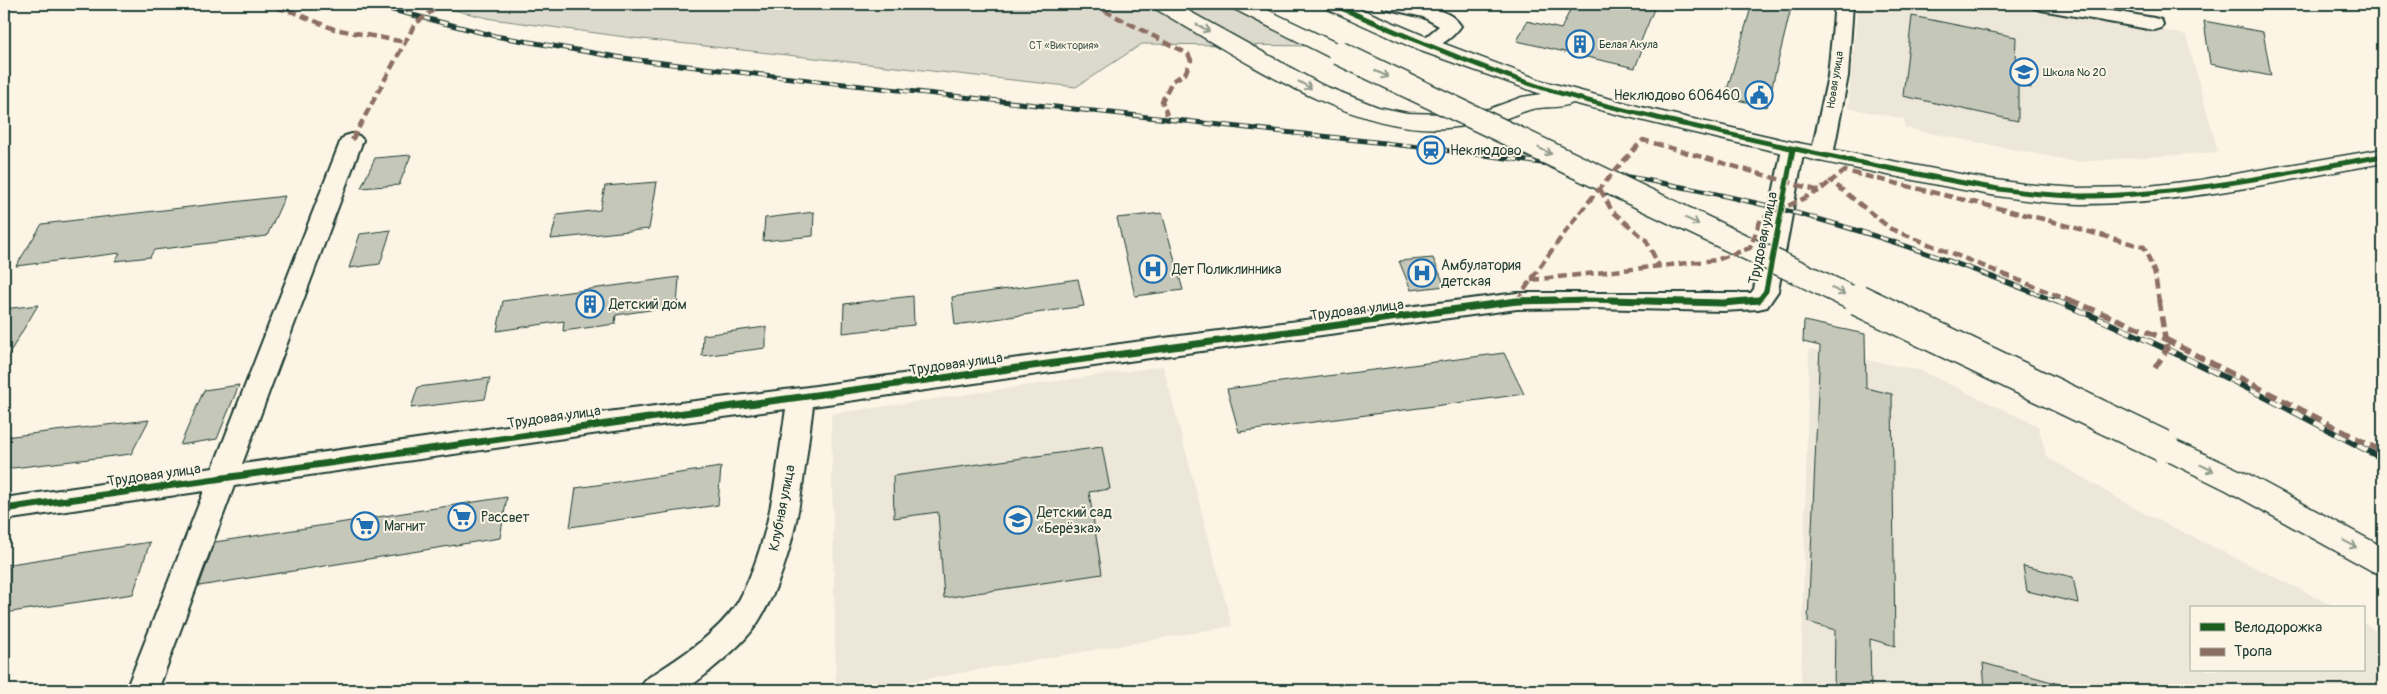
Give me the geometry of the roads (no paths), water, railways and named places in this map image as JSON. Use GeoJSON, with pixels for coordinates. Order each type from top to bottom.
{"type":"FeatureCollection","features":[{"type":"Feature","properties":{"kind":"street"},"geometry":{"type":"LineString","coordinates":[[1161,4],[1314,90],[1371,112],[1407,120],[1446,121],[1492,115],[1530,102],[1558,98],[1588,100]]}},
{"type":"Feature","properties":{"kind":"street"},"geometry":{"type":"LineString","coordinates":[[1239,4],[2237,482],[2383,562]]}},
{"type":"Feature","properties":{"kind":"street"},"geometry":{"type":"LineString","coordinates":[[1332,4],[1426,45],[1536,86],[1793,149],[1976,185],[2024,192],[2078,196],[2140,195],[2192,189],[2383,156]]}},
{"type":"Feature","properties":{"kind":"street"},"geometry":{"type":"LineString","coordinates":[[1355,4],[1405,36]]}},
{"type":"Feature","properties":{"kind":"street"},"geometry":{"type":"LineString","coordinates":[[1391,4],[1429,14],[1452,26],[1426,45]]}},
{"type":"Feature","properties":{"kind":"street","name":"Новая улица"},"geometry":{"type":"LineString","coordinates":[[1822,155],[1838,76],[1844,4]]}},
{"type":"Feature","properties":{"kind":"street"},"geometry":{"type":"LineString","coordinates":[[2041,4],[2154,24]]}},
{"type":"Feature","properties":{"kind":"street","name":"Трудовая улица"},"geometry":{"type":"LineString","coordinates":[[222,478],[352,140]]}},
{"type":"Feature","properties":{"kind":"street","name":"Трудовая улица"},"geometry":{"type":"LineString","coordinates":[[4,509],[599,423],[801,398],[1164,347],[1518,302],[1589,300],[1723,303],[1758,301],[1766,290],[1793,149]]}},
{"type":"Feature","properties":{"kind":"street","name":"Клубная улица"},"geometry":{"type":"LineString","coordinates":[[656,690],[690,668],[725,638],[747,613],[756,596],[778,542],[801,398]]}},
{"type":"Feature","properties":{"kind":"street"},"geometry":{"type":"LineString","coordinates":[[142,690],[222,478]]}},
{"type":"Feature","properties":{"kind":"railway"},"geometry":{"type":"LineString","coordinates":[[369,4],[495,36],[623,58],[1501,157],[1622,176],[1743,200],[1823,220],[1941,258],[2057,302]]}},
{"type":"Feature","properties":{"kind":"railway"},"geometry":{"type":"LineString","coordinates":[[2054,300],[2138,336],[2221,375],[2383,459]]}},
{"type":"Feature","properties":{"kind":"place","name":"Белая Акула"},"geometry":{"type":"Point","coordinates":[1580,44]}},
{"type":"Feature","properties":{"kind":"place","name":"Школа № 20"},"geometry":{"type":"Point","coordinates":[2024,72]}},
{"type":"Feature","properties":{"kind":"place","name":"Неклюдово 606460"},"geometry":{"type":"Point","coordinates":[1759,95]}},
{"type":"Feature","properties":{"kind":"place","name":"Неклюдово"},"geometry":{"type":"Point","coordinates":[1431,150]}},
{"type":"Feature","properties":{"kind":"place","name":"Дет Поликлинника"},"geometry":{"type":"Point","coordinates":[1153,269]}},
{"type":"Feature","properties":{"kind":"place","name":"Амбулатория детская"},"geometry":{"type":"Point","coordinates":[1422,273]}},
{"type":"Feature","properties":{"kind":"place","name":"Детский дом"},"geometry":{"type":"Point","coordinates":[590,304]}},
{"type":"Feature","properties":{"kind":"place","name":"Рассвет"},"geometry":{"type":"Point","coordinates":[462,517]}},
{"type":"Feature","properties":{"kind":"place","name":"Детский сад «Берёзка»"},"geometry":{"type":"Point","coordinates":[1018,520]}},
{"type":"Feature","properties":{"kind":"place","name":"Магнит"},"geometry":{"type":"Point","coordinates":[365,526]}},
{"type":"Feature","properties":{"kind":"park label","name":"СТ «Виктория»"},"geometry":{"type":"Point","coordinates":[1064,45]}}]}
